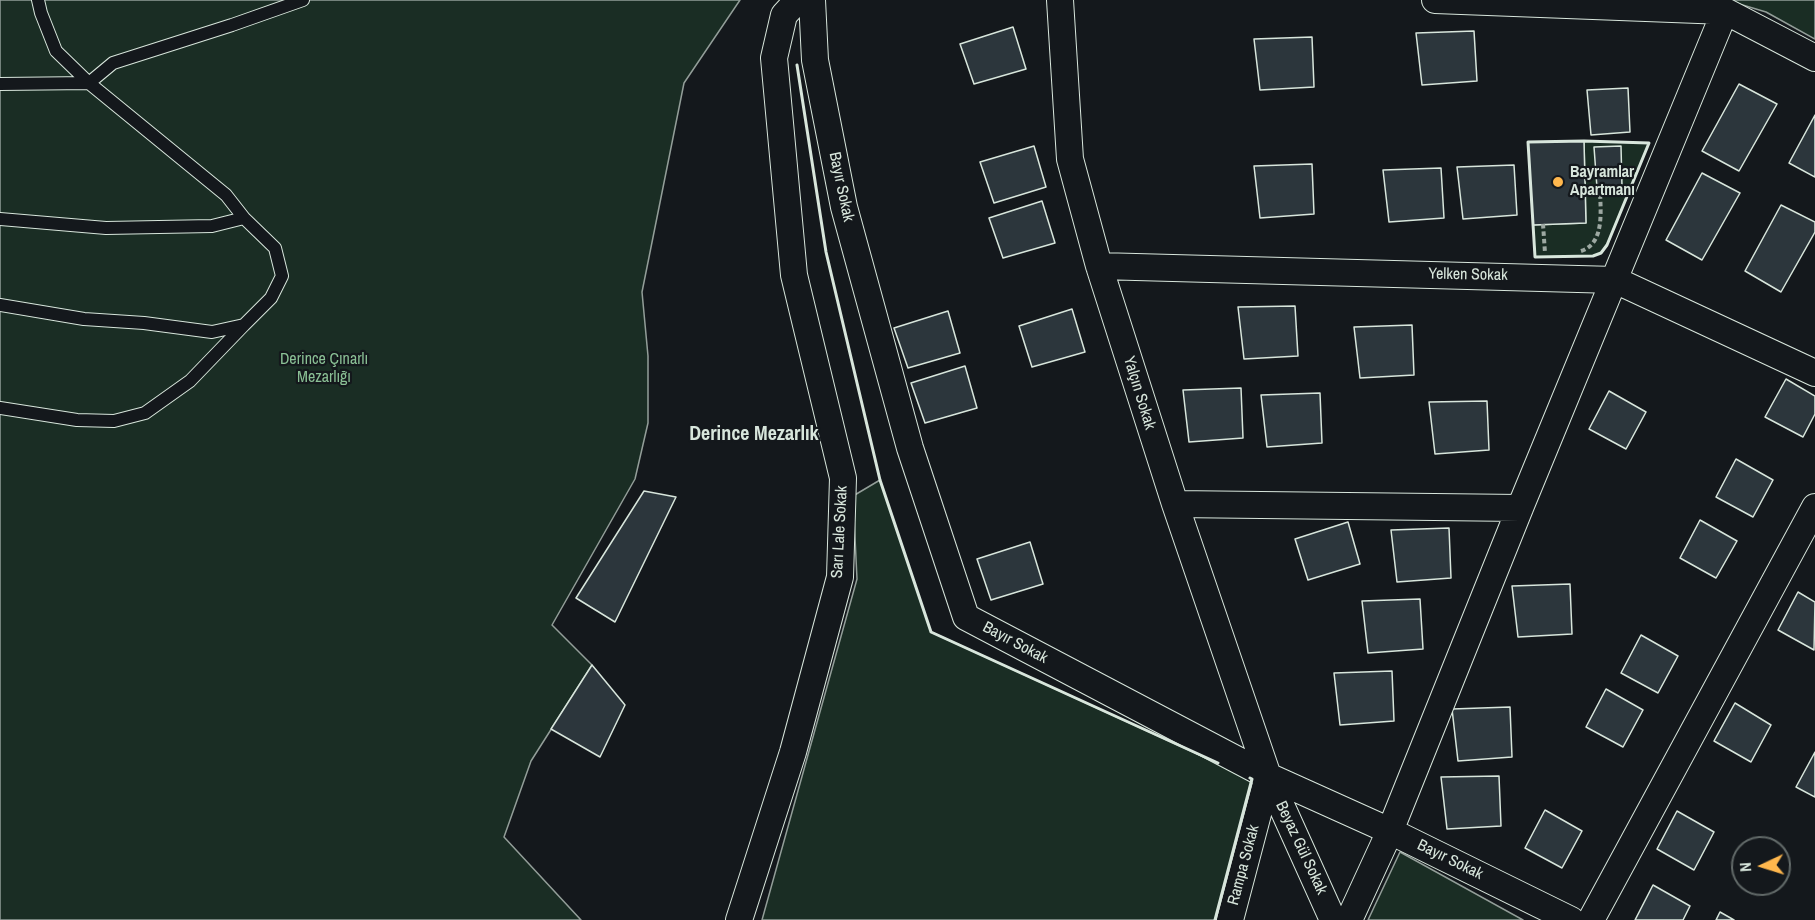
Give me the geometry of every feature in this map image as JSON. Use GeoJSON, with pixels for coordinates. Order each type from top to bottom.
{"type":"FeatureCollection","features":[{"type":"Feature","properties":{"kind":"street","name":"Sarı Lale Sokak"},"geometry":{"type":"LineString","coordinates":[[739,920],[793,752],[840,578],[843,478],[794,275],[774,58],[784,15],[798,0]]}},
{"type":"Feature","properties":{"kind":"street","name":"Bayır Sokak"},"geometry":{"type":"LineString","coordinates":[[812,0],[815,60],[844,207],[910,448],[966,617],[1268,776],[1390,831],[1571,920]]}},
{"type":"Feature","properties":{"kind":"street","name":"Yalçın Sokak"},"geometry":{"type":"LineString","coordinates":[[1060,0],[1070,159],[1100,266],[1174,504],[1268,776]]}},
{"type":"Feature","properties":{"kind":"street"},"geometry":{"type":"LineString","coordinates":[[1436,0],[1725,11],[1815,58]]}},
{"type":"Feature","properties":{"kind":"street"},"geometry":{"type":"LineString","coordinates":[[1349,920],[1390,831],[1520,508],[1725,11]]}},
{"type":"Feature","properties":{"kind":"street","name":"Yelken Sokak"},"geometry":{"type":"LineString","coordinates":[[1100,266],[1615,280],[1815,373]]}},
{"type":"Feature","properties":{"kind":"street"},"geometry":{"type":"LineString","coordinates":[[1174,504],[1520,508]]}},
{"type":"Feature","properties":{"kind":"street"},"geometry":{"type":"LineString","coordinates":[[1591,920],[1815,507]]}},
{"type":"Feature","properties":{"kind":"street","name":"Rampa Sokak"},"geometry":{"type":"LineString","coordinates":[[1230,920],[1268,776]]}},
{"type":"Feature","properties":{"kind":"street","name":"Beyaz Gül Sokak"},"geometry":{"type":"LineString","coordinates":[[1268,776],[1334,920]]}},
{"type":"Feature","properties":{"kind":"lane"},"geometry":{"type":"LineString","coordinates":[[0,408],[77,420],[114,421],[145,413],[190,381],[271,298],[282,276],[275,248],[244,218],[226,195],[89,83],[56,51],[40,13],[38,0]]}},
{"type":"Feature","properties":{"kind":"lane"},"geometry":{"type":"LineString","coordinates":[[0,84],[89,83],[113,63],[303,0]]}},
{"type":"Feature","properties":{"kind":"lane"},"geometry":{"type":"LineString","coordinates":[[0,219],[106,228],[212,226],[244,218]]}},
{"type":"Feature","properties":{"kind":"lane"},"geometry":{"type":"LineString","coordinates":[[0,305],[84,319],[144,323],[212,332],[244,325]]}},
{"type":"Feature","properties":{"kind":"path"},"geometry":{"type":"LineString","coordinates":[[1578,252],[1587,249],[1600,231],[1600,188]]}},
{"type":"Feature","properties":{"kind":"green space","name":"Derince Çınarlı Mezarlığı"},"geometry":{"type":"Polygon","coordinates":[[[0,0],[740,0],[684,83],[642,292],[648,356],[648,423],[635,479],[552,625],[592,665],[531,761],[504,837],[581,920],[0,920],[0,0]]]}},
{"type":"Feature","properties":{"kind":"green space"},"geometry":{"type":"Polygon","coordinates":[[[1726,0],[1815,0],[1815,39],[1766,12],[1726,0]]]}},
{"type":"Feature","properties":{"kind":"green space"},"geometry":{"type":"Polygon","coordinates":[[[1584,141],[1649,143],[1607,245],[1601,253],[1593,256],[1535,257],[1533,225],[1586,223],[1584,141]]]}},
{"type":"Feature","properties":{"kind":"green space"},"geometry":{"type":"Polygon","coordinates":[[[880,480],[931,632],[1252,779],[1215,920],[762,920],[857,579],[853,496],[880,480]]]}},
{"type":"Feature","properties":{"kind":"green space"},"geometry":{"type":"Polygon","coordinates":[[[1400,852],[1523,920],[1368,920],[1400,852]]]}},
{"type":"Feature","properties":{"kind":"building"},"geometry":{"type":"Polygon","coordinates":[[[1013,27],[1026,69],[974,84],[960,44],[1013,27]]]}},
{"type":"Feature","properties":{"kind":"building"},"geometry":{"type":"Polygon","coordinates":[[[1474,31],[1477,81],[1422,85],[1416,33],[1474,31]]]}},
{"type":"Feature","properties":{"kind":"building"},"geometry":{"type":"Polygon","coordinates":[[[1312,37],[1314,87],[1260,90],[1254,39],[1312,37]]]}},
{"type":"Feature","properties":{"kind":"building"},"geometry":{"type":"Polygon","coordinates":[[[1739,84],[1777,104],[1739,171],[1702,151],[1739,84]]]}},
{"type":"Feature","properties":{"kind":"building"},"geometry":{"type":"Polygon","coordinates":[[[1628,88],[1630,132],[1591,135],[1587,90],[1628,88]]]}},
{"type":"Feature","properties":{"kind":"building"},"geometry":{"type":"Polygon","coordinates":[[[1815,115],[1815,177],[1789,163],[1815,115]]]}},
{"type":"Feature","properties":{"kind":"building","name":"Bayramlar Apartmanı"},"geometry":{"type":"Polygon","coordinates":[[[1584,141],[1586,223],[1533,225],[1528,142],[1584,141]]]}},
{"type":"Feature","properties":{"kind":"building"},"geometry":{"type":"Polygon","coordinates":[[[1034,146],[1046,187],[994,203],[980,162],[1034,146]]]}},
{"type":"Feature","properties":{"kind":"building"},"geometry":{"type":"Polygon","coordinates":[[[1621,146],[1622,187],[1597,188],[1594,147],[1621,146]]]}},
{"type":"Feature","properties":{"kind":"building"},"geometry":{"type":"Polygon","coordinates":[[[1312,164],[1314,214],[1260,218],[1254,166],[1312,164]]]}},
{"type":"Feature","properties":{"kind":"building"},"geometry":{"type":"Polygon","coordinates":[[[1514,165],[1517,215],[1463,219],[1457,167],[1514,165]]]}},
{"type":"Feature","properties":{"kind":"building"},"geometry":{"type":"Polygon","coordinates":[[[1441,168],[1444,218],[1389,222],[1383,170],[1441,168]]]}},
{"type":"Feature","properties":{"kind":"building"},"geometry":{"type":"Polygon","coordinates":[[[1702,173],[1740,193],[1702,260],[1666,240],[1702,173]]]}},
{"type":"Feature","properties":{"kind":"building"},"geometry":{"type":"Polygon","coordinates":[[[1042,201],[1055,243],[1003,258],[989,218],[1042,201]]]}},
{"type":"Feature","properties":{"kind":"building"},"geometry":{"type":"Polygon","coordinates":[[[1781,205],[1815,222],[1815,232],[1781,292],[1745,271],[1781,205]]]}},
{"type":"Feature","properties":{"kind":"building"},"geometry":{"type":"Polygon","coordinates":[[[1295,306],[1298,356],[1244,359],[1238,307],[1295,306]]]}},
{"type":"Feature","properties":{"kind":"building"},"geometry":{"type":"Polygon","coordinates":[[[1072,309],[1085,352],[1032,367],[1019,326],[1072,309]]]}},
{"type":"Feature","properties":{"kind":"building"},"geometry":{"type":"Polygon","coordinates":[[[948,311],[960,353],[908,368],[894,328],[948,311]]]}},
{"type":"Feature","properties":{"kind":"building"},"geometry":{"type":"Polygon","coordinates":[[[1412,325],[1414,375],[1360,378],[1354,327],[1412,325]]]}},
{"type":"Feature","properties":{"kind":"building"},"geometry":{"type":"Polygon","coordinates":[[[965,366],[977,408],[925,423],[911,383],[965,366]]]}},
{"type":"Feature","properties":{"kind":"building"},"geometry":{"type":"Polygon","coordinates":[[[1786,379],[1815,396],[1815,414],[1803,437],[1765,417],[1786,379]]]}},
{"type":"Feature","properties":{"kind":"building"},"geometry":{"type":"Polygon","coordinates":[[[1241,388],[1243,438],[1189,442],[1183,390],[1241,388]]]}},
{"type":"Feature","properties":{"kind":"building"},"geometry":{"type":"Polygon","coordinates":[[[1609,391],[1646,412],[1626,449],[1589,429],[1609,391]]]}},
{"type":"Feature","properties":{"kind":"building"},"geometry":{"type":"Polygon","coordinates":[[[1320,393],[1322,443],[1267,447],[1261,395],[1320,393]]]}},
{"type":"Feature","properties":{"kind":"building"},"geometry":{"type":"Polygon","coordinates":[[[1487,401],[1489,450],[1435,454],[1429,402],[1487,401]]]}},
{"type":"Feature","properties":{"kind":"building"},"geometry":{"type":"Polygon","coordinates":[[[1736,459],[1773,480],[1753,517],[1716,497],[1736,459]]]}},
{"type":"Feature","properties":{"kind":"building"},"geometry":{"type":"Polygon","coordinates":[[[644,491],[676,497],[615,622],[576,598],[644,491]]]}},
{"type":"Feature","properties":{"kind":"building"},"geometry":{"type":"Polygon","coordinates":[[[1700,520],[1737,541],[1716,578],[1680,558],[1700,520]]]}},
{"type":"Feature","properties":{"kind":"building"},"geometry":{"type":"Polygon","coordinates":[[[1348,522],[1360,564],[1308,580],[1295,539],[1348,522]]]}},
{"type":"Feature","properties":{"kind":"building"},"geometry":{"type":"Polygon","coordinates":[[[1449,528],[1451,578],[1397,582],[1391,530],[1449,528]]]}},
{"type":"Feature","properties":{"kind":"building"},"geometry":{"type":"Polygon","coordinates":[[[1030,542],[1043,584],[991,600],[977,559],[1030,542]]]}},
{"type":"Feature","properties":{"kind":"building"},"geometry":{"type":"Polygon","coordinates":[[[1570,584],[1572,634],[1518,637],[1512,586],[1570,584]]]}},
{"type":"Feature","properties":{"kind":"building"},"geometry":{"type":"Polygon","coordinates":[[[1798,592],[1815,602],[1814,650],[1778,630],[1798,592]]]}},
{"type":"Feature","properties":{"kind":"building"},"geometry":{"type":"Polygon","coordinates":[[[1420,599],[1423,649],[1368,653],[1362,601],[1420,599]]]}},
{"type":"Feature","properties":{"kind":"building"},"geometry":{"type":"Polygon","coordinates":[[[1641,635],[1678,656],[1658,693],[1621,673],[1641,635]]]}},
{"type":"Feature","properties":{"kind":"building"},"geometry":{"type":"Polygon","coordinates":[[[592,665],[625,705],[600,757],[551,729],[592,665]]]}},
{"type":"Feature","properties":{"kind":"building"},"geometry":{"type":"Polygon","coordinates":[[[1392,671],[1394,721],[1340,725],[1334,673],[1392,671]]]}},
{"type":"Feature","properties":{"kind":"building"},"geometry":{"type":"Polygon","coordinates":[[[1606,689],[1643,710],[1623,747],[1586,727],[1606,689]]]}},
{"type":"Feature","properties":{"kind":"building"},"geometry":{"type":"Polygon","coordinates":[[[1735,703],[1771,725],[1751,762],[1714,741],[1735,703]]]}},
{"type":"Feature","properties":{"kind":"building"},"geometry":{"type":"Polygon","coordinates":[[[1510,707],[1512,757],[1458,761],[1452,709],[1510,707]]]}},
{"type":"Feature","properties":{"kind":"building"},"geometry":{"type":"Polygon","coordinates":[[[1815,752],[1815,797],[1796,787],[1815,752]]]}},
{"type":"Feature","properties":{"kind":"building"},"geometry":{"type":"Polygon","coordinates":[[[1499,776],[1501,826],[1447,829],[1441,777],[1499,776]]]}},
{"type":"Feature","properties":{"kind":"building"},"geometry":{"type":"Polygon","coordinates":[[[1545,810],[1582,831],[1562,868],[1525,848],[1545,810]]]}},
{"type":"Feature","properties":{"kind":"building"},"geometry":{"type":"Polygon","coordinates":[[[1677,811],[1714,832],[1694,870],[1657,849],[1677,811]]]}},
{"type":"Feature","properties":{"kind":"building"},"geometry":{"type":"Polygon","coordinates":[[[1653,885],[1690,906],[1683,920],[1635,920],[1653,885]]]}},
{"type":"Feature","properties":{"kind":"building"},"geometry":{"type":"Polygon","coordinates":[[[1720,912],[1734,920],[1716,920],[1720,912]]]}},
{"type":"Feature","properties":{"kind":"wall"},"geometry":{"type":"LineString","coordinates":[[797,65],[826,252],[880,480],[931,632],[1218,763]]}},
{"type":"Feature","properties":{"kind":"wall"},"geometry":{"type":"LineString","coordinates":[[1584,141],[1649,143],[1607,245],[1601,253],[1593,256],[1535,257],[1528,142],[1584,141]]}},
{"type":"Feature","properties":{"kind":"wall"},"geometry":{"type":"LineString","coordinates":[[1215,920],[1252,779],[1250,778]]}},
{"type":"Feature","properties":{"kind":"place","name":"Bayramlar Apartmanı"},"geometry":{"type":"Point","coordinates":[1558,182]}},
{"type":"Feature","properties":{"kind":"district","name":"Derince Mezarlık"},"geometry":{"type":"Point","coordinates":[754,435]}}]}
